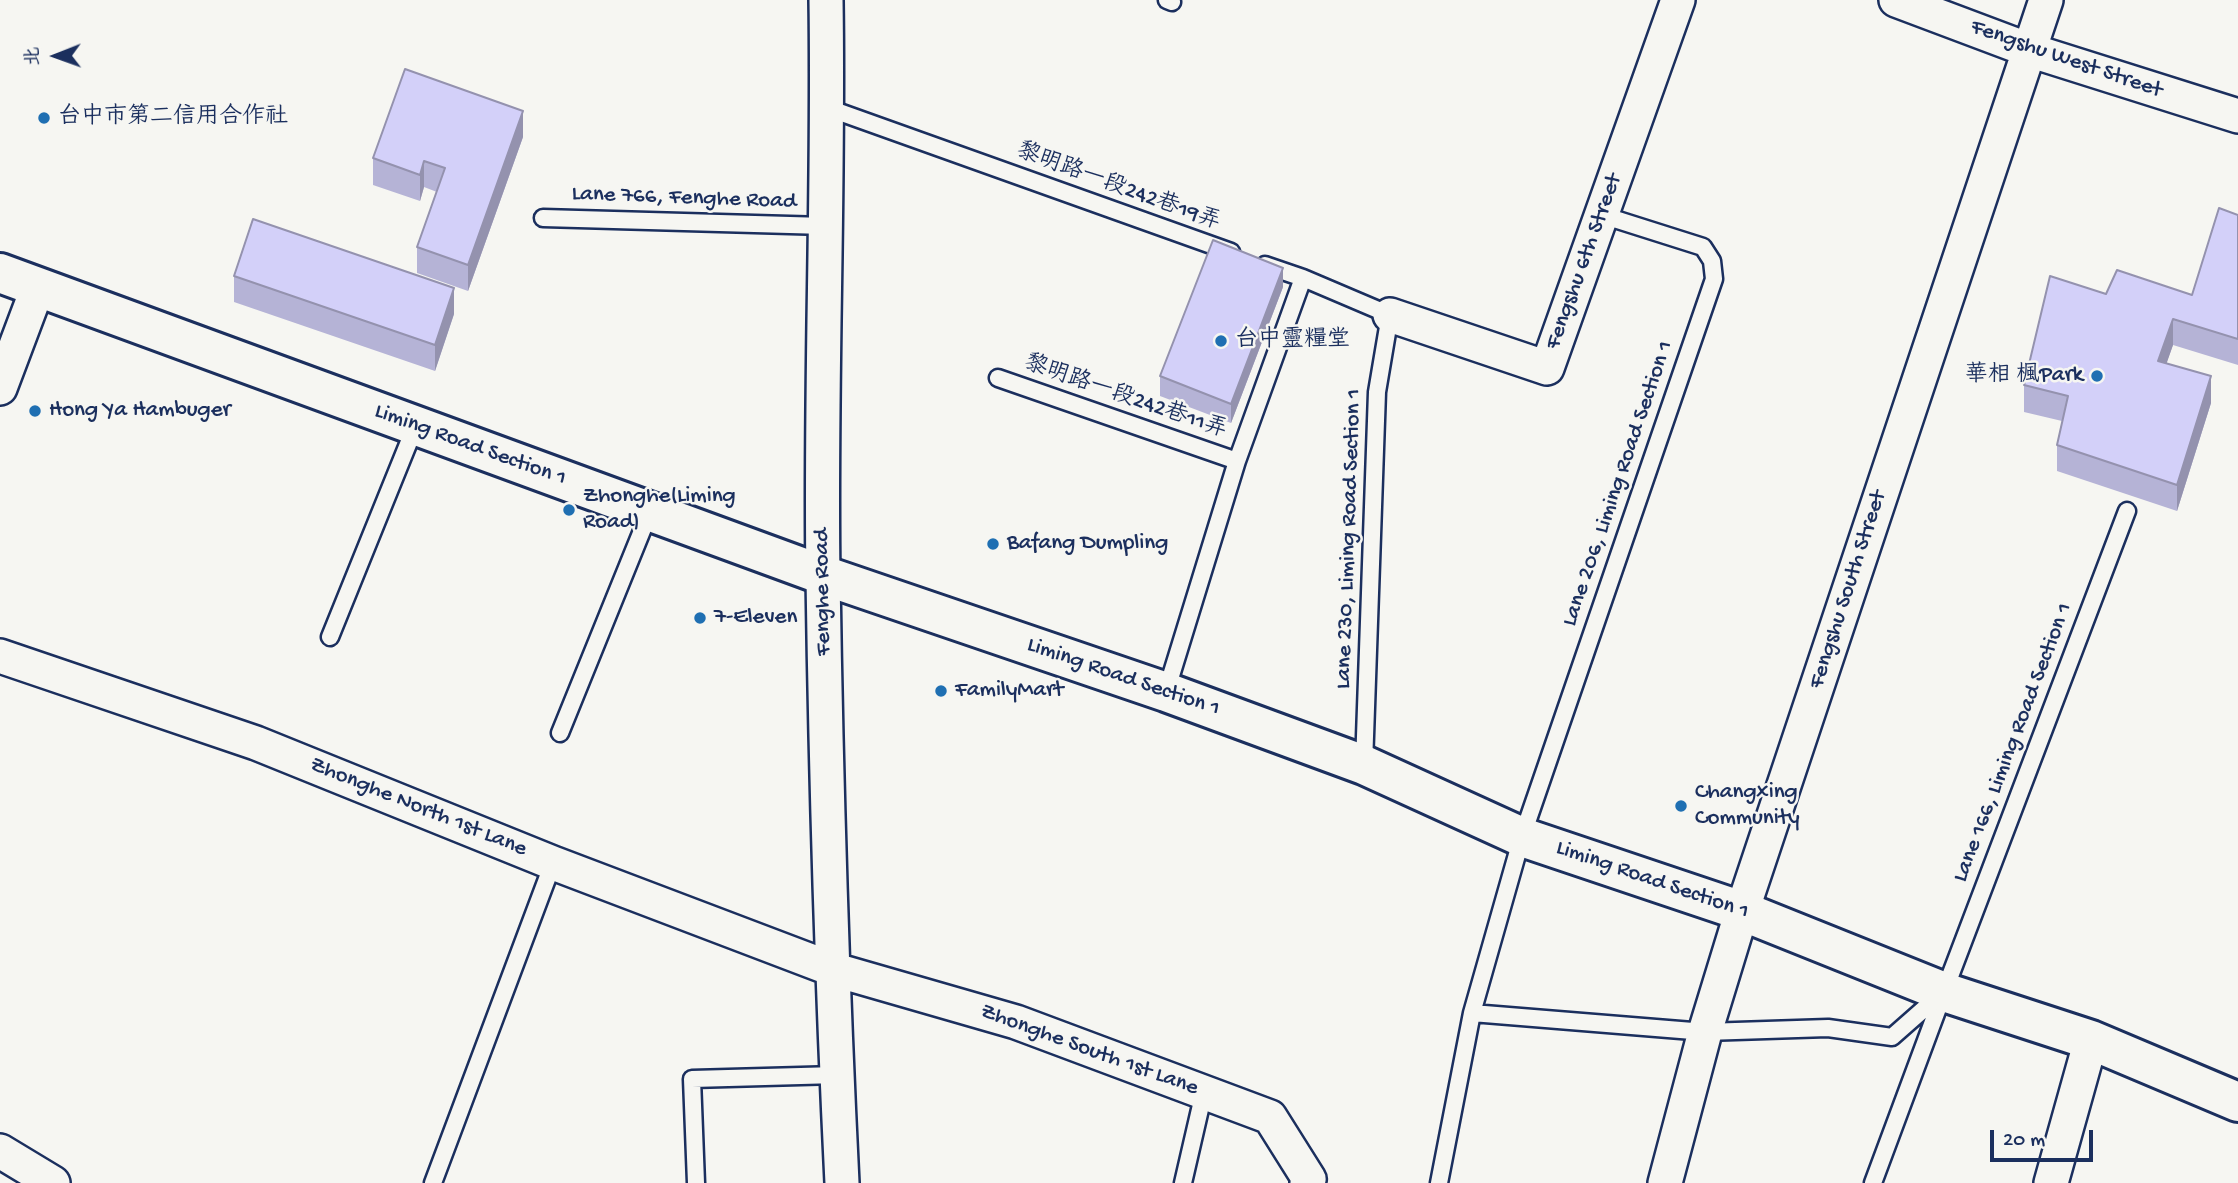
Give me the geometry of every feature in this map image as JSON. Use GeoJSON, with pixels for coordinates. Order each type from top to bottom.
{"type":"FeatureCollection","features":[{"type":"Feature","properties":{"kind":"main road","name":"Liming Road Section 1"},"geometry":{"type":"LineString","coordinates":[[0,273],[823,575],[1166,692],[1364,765],[1522,836],[1742,911],[1944,992],[2091,1040],[2238,1102]]}},
{"type":"Feature","properties":{"kind":"street","name":"Fenghe Road"},"geometry":{"type":"LineString","coordinates":[[826,0],[828,108],[823,575],[832,968],[842,1183]]}},
{"type":"Feature","properties":{"kind":"street","name":"Fengshu 6th Street"},"geometry":{"type":"LineString","coordinates":[[1390,315],[1547,368],[1678,0]]}},
{"type":"Feature","properties":{"kind":"street","name":"Fengshu West Street"},"geometry":{"type":"LineString","coordinates":[[1896,0],[2029,50],[2238,116]]}},
{"type":"Feature","properties":{"kind":"street","name":"Fengshu South Street"},"geometry":{"type":"LineString","coordinates":[[1665,1183],[1705,1032],[1742,911],[2046,0]]}},
{"type":"Feature","properties":{"kind":"street"},"geometry":{"type":"LineString","coordinates":[[0,388],[38,287]]}},
{"type":"Feature","properties":{"kind":"street","name":"Zhonghe North 1st Lane"},"geometry":{"type":"LineString","coordinates":[[0,656],[256,743],[553,863],[832,968]]}},
{"type":"Feature","properties":{"kind":"street","name":"Zhonghe South 1st Lane"},"geometry":{"type":"LineString","coordinates":[[832,968],[1016,1022],[1270,1117],[1308,1179],[1307,1183]]}},
{"type":"Feature","properties":{"kind":"street"},"geometry":{"type":"LineString","coordinates":[[2051,1183],[2091,1040]]}},
{"type":"Feature","properties":{"kind":"street"},"geometry":{"type":"LineString","coordinates":[[0,1152],[53,1183]]}},
{"type":"Feature","properties":{"kind":"lane","name":"黎明路一段242巷19弄"},"geometry":{"type":"LineString","coordinates":[[828,108],[1303,278],[1390,315]]}},
{"type":"Feature","properties":{"kind":"lane","name":"Lane 206, Liming Road Section 1"},"geometry":{"type":"LineString","coordinates":[[1522,836],[1714,279],[1712,261],[1703,247],[1602,215]]}},
{"type":"Feature","properties":{"kind":"lane","name":"Lane 766, Fenghe Road"},"geometry":{"type":"LineString","coordinates":[[542,218],[825,226]]}},
{"type":"Feature","properties":{"kind":"lane"},"geometry":{"type":"LineString","coordinates":[[1166,692],[1237,461],[1303,278]]}},
{"type":"Feature","properties":{"kind":"lane","name":"Lane 230, Liming Road Section 1"},"geometry":{"type":"LineString","coordinates":[[1364,765],[1377,392],[1390,315]]}},
{"type":"Feature","properties":{"kind":"lane","name":"黎明路一段242巷11弄"},"geometry":{"type":"LineString","coordinates":[[998,378],[1237,461]]}},
{"type":"Feature","properties":{"kind":"lane"},"geometry":{"type":"LineString","coordinates":[[330,637],[415,427]]}},
{"type":"Feature","properties":{"kind":"lane"},"geometry":{"type":"LineString","coordinates":[[560,733],[650,511]]}},
{"type":"Feature","properties":{"kind":"lane","name":"Lane 166, Liming Road Section 1"},"geometry":{"type":"LineString","coordinates":[[1874,1183],[2127,511]]}},
{"type":"Feature","properties":{"kind":"lane"},"geometry":{"type":"LineString","coordinates":[[1439,1183],[1472,1013],[1522,836]]}},
{"type":"Feature","properties":{"kind":"lane"},"geometry":{"type":"LineString","coordinates":[[433,1183],[553,863]]}},
{"type":"Feature","properties":{"kind":"lane"},"geometry":{"type":"LineString","coordinates":[[1472,1013],[1705,1032],[1828,1028],[1892,1037],[1944,992]]}},
{"type":"Feature","properties":{"kind":"lane"},"geometry":{"type":"LineString","coordinates":[[696,1183],[692,1079],[837,1075]]}},
{"type":"Feature","properties":{"kind":"lane"},"geometry":{"type":"LineString","coordinates":[[1183,1183],[1204,1093]]}},
{"type":"Feature","properties":{"kind":"building"},"geometry":{"type":"Polygon","coordinates":[[[405,69],[523,111],[468,265],[417,247],[445,168],[424,161],[420,175],[373,158],[405,69]]]}},
{"type":"Feature","properties":{"kind":"building","name":"華相 楓Park"},"geometry":{"type":"Polygon","coordinates":[[[2219,208],[2238,215],[2238,339],[2173,319],[2158,361],[2211,376],[2177,485],[2057,445],[2068,396],[2024,385],[2050,276],[2106,294],[2117,270],[2192,295],[2219,208]]]}},
{"type":"Feature","properties":{"kind":"building"},"geometry":{"type":"Polygon","coordinates":[[[253,219],[454,288],[435,345],[234,276],[253,219]]]}},
{"type":"Feature","properties":{"kind":"building","name":"台中靈糧堂"},"geometry":{"type":"Polygon","coordinates":[[[1213,240],[1283,268],[1231,404],[1160,376],[1213,240]]]}},
{"type":"Feature","properties":{"kind":"place","name":"台中市第二信用合作社"},"geometry":{"type":"Point","coordinates":[44,118]}},
{"type":"Feature","properties":{"kind":"place","name":"台中靈糧堂"},"geometry":{"type":"Point","coordinates":[1221,341]}},
{"type":"Feature","properties":{"kind":"place","name":"華相 楓Park"},"geometry":{"type":"Point","coordinates":[2097,376]}},
{"type":"Feature","properties":{"kind":"place","name":"Hong Ya Hambuger"},"geometry":{"type":"Point","coordinates":[35,411]}},
{"type":"Feature","properties":{"kind":"place","name":"Zhonghe(Liming Road)"},"geometry":{"type":"Point","coordinates":[569,510]}},
{"type":"Feature","properties":{"kind":"place","name":"Bafang Dumpling"},"geometry":{"type":"Point","coordinates":[993,544]}},
{"type":"Feature","properties":{"kind":"place","name":"7-Eleven"},"geometry":{"type":"Point","coordinates":[700,618]}},
{"type":"Feature","properties":{"kind":"place","name":"FamilyMart"},"geometry":{"type":"Point","coordinates":[941,691]}},
{"type":"Feature","properties":{"kind":"place","name":"Changxing Community"},"geometry":{"type":"Point","coordinates":[1681,806]}}]}
